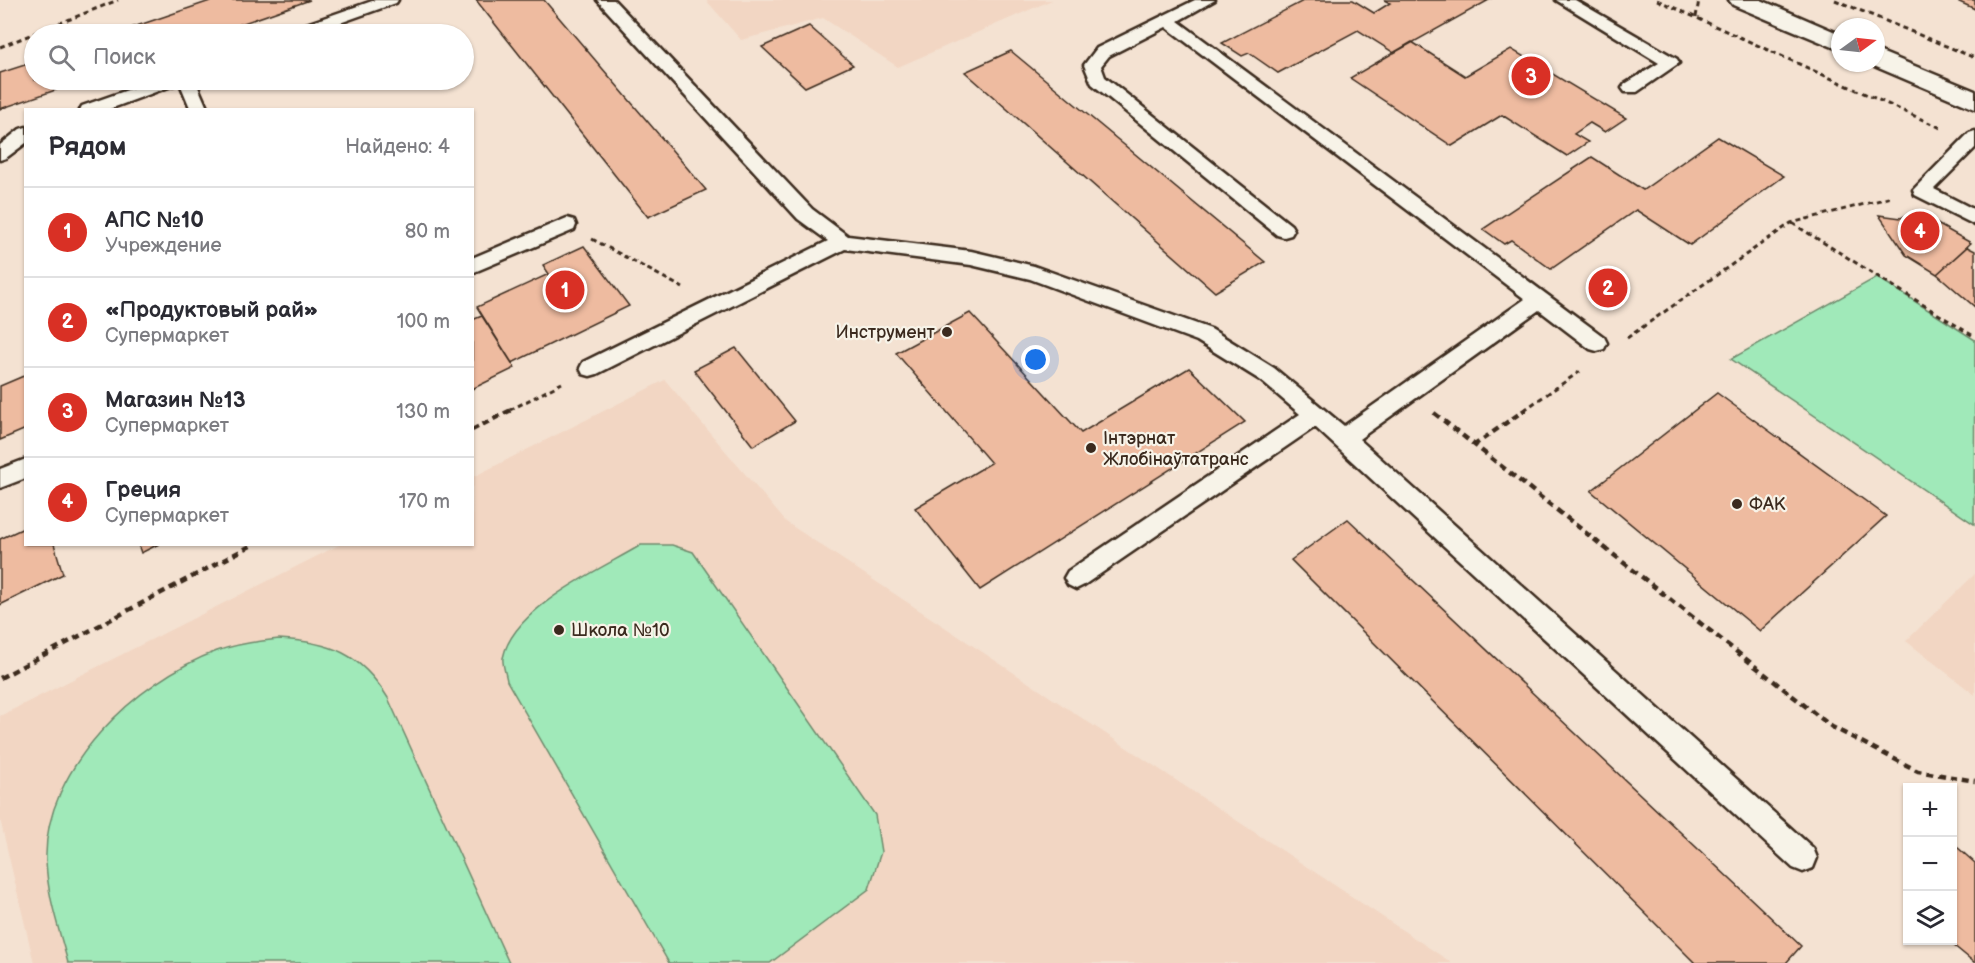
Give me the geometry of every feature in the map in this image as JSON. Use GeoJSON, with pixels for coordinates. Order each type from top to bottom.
{"type":"FeatureCollection","features":[{"type":"Feature","properties":{"kind":"main road"},"geometry":{"type":"LineString","coordinates":[[1741,0],[1831,39]]}},
{"type":"Feature","properties":{"kind":"main road"},"geometry":{"type":"LineString","coordinates":[[1885,62],[1975,101]]}},
{"type":"Feature","properties":{"kind":"lane"},"geometry":{"type":"LineString","coordinates":[[323,24],[390,0]]}},
{"type":"Feature","properties":{"kind":"lane"},"geometry":{"type":"LineString","coordinates":[[605,0],[805,214],[843,242],[971,258],[1034,273],[1204,335],[1267,374],[1343,438],[1803,858]]}},
{"type":"Feature","properties":{"kind":"lane"},"geometry":{"type":"LineString","coordinates":[[1207,0],[1103,52],[1092,65],[1098,80],[1284,230]]}},
{"type":"Feature","properties":{"kind":"lane"},"geometry":{"type":"LineString","coordinates":[[1564,0],[1671,63],[1631,88]]}},
{"type":"Feature","properties":{"kind":"lane"},"geometry":{"type":"LineString","coordinates":[[1167,20],[1597,343]]}},
{"type":"Feature","properties":{"kind":"lane"},"geometry":{"type":"LineString","coordinates":[[94,108],[143,90]]}},
{"type":"Feature","properties":{"kind":"lane"},"geometry":{"type":"LineString","coordinates":[[191,90],[199,108]]}},
{"type":"Feature","properties":{"kind":"lane"},"geometry":{"type":"LineString","coordinates":[[0,154],[24,135]]}},
{"type":"Feature","properties":{"kind":"lane"},"geometry":{"type":"LineString","coordinates":[[1973,139],[1922,190],[1975,218]]}},
{"type":"Feature","properties":{"kind":"lane"},"geometry":{"type":"LineString","coordinates":[[474,265],[567,225]]}},
{"type":"Feature","properties":{"kind":"lane"},"geometry":{"type":"LineString","coordinates":[[590,369],[843,242]]}},
{"type":"Feature","properties":{"kind":"lane"},"geometry":{"type":"LineString","coordinates":[[1343,438],[1538,300]]}},
{"type":"Feature","properties":{"kind":"lane"},"geometry":{"type":"LineString","coordinates":[[1076,578],[1316,415]]}},
{"type":"Feature","properties":{"kind":"lane"},"geometry":{"type":"LineString","coordinates":[[0,480],[24,469]]}},
{"type":"Feature","properties":{"kind":"path"},"geometry":{"type":"LineString","coordinates":[[58,24],[118,0]]}},
{"type":"Feature","properties":{"kind":"path"},"geometry":{"type":"LineString","coordinates":[[1657,0],[1973,139]]}},
{"type":"Feature","properties":{"kind":"path"},"geometry":{"type":"LineString","coordinates":[[1696,17],[1699,0]]}},
{"type":"Feature","properties":{"kind":"path"},"geometry":{"type":"LineString","coordinates":[[1835,0],[1975,58]]}},
{"type":"Feature","properties":{"kind":"path"},"geometry":{"type":"LineString","coordinates":[[0,47],[24,37]]}},
{"type":"Feature","properties":{"kind":"path"},"geometry":{"type":"LineString","coordinates":[[1618,345],[1791,223],[1922,190]]}},
{"type":"Feature","properties":{"kind":"path"},"geometry":{"type":"LineString","coordinates":[[1791,223],[1975,337]]}},
{"type":"Feature","properties":{"kind":"path"},"geometry":{"type":"LineString","coordinates":[[567,225],[715,306]]}},
{"type":"Feature","properties":{"kind":"path"},"geometry":{"type":"LineString","coordinates":[[1473,446],[1588,365]]}},
{"type":"Feature","properties":{"kind":"path"},"geometry":{"type":"LineString","coordinates":[[474,429],[590,369]]}},
{"type":"Feature","properties":{"kind":"path"},"geometry":{"type":"LineString","coordinates":[[1408,391],[1473,446],[1832,727],[1918,771],[1975,782]]}},
{"type":"Feature","properties":{"kind":"path"},"geometry":{"type":"LineString","coordinates":[[0,678],[250,546]]}},
{"type":"Feature","properties":{"kind":"shaded area"},"geometry":{"type":"Polygon","coordinates":[[[706,0],[1052,0],[898,67],[823,18],[741,40],[706,0]]]}},
{"type":"Feature","properties":{"kind":"shaded area","name":"Школа №10"},"geometry":{"type":"Polygon","coordinates":[[[665,380],[786,522],[1452,963],[34,963],[0,819],[0,716],[337,546],[474,546],[474,476],[665,380]]]}},
{"type":"Feature","properties":{"kind":"shaded area"},"geometry":{"type":"Polygon","coordinates":[[[1975,574],[1975,695],[1906,641],[1975,574]]]}},
{"type":"Feature","properties":{"kind":"green space"},"geometry":{"type":"Polygon","coordinates":[[[1877,277],[1975,340],[1974,524],[1731,359],[1877,277]]]}},
{"type":"Feature","properties":{"kind":"green space"},"geometry":{"type":"Polygon","coordinates":[[[641,545],[672,545],[693,552],[875,815],[881,852],[869,889],[770,963],[669,963],[507,681],[503,658],[510,640],[523,622],[560,592],[641,545]]]}},
{"type":"Feature","properties":{"kind":"green space"},"geometry":{"type":"Polygon","coordinates":[[[279,639],[329,647],[355,660],[388,698],[509,963],[68,963],[51,899],[46,860],[49,826],[60,793],[78,762],[100,732],[156,683],[217,651],[232,646],[279,639]]]}},
{"type":"Feature","properties":{"kind":"building"},"geometry":{"type":"Polygon","coordinates":[[[213,0],[310,0],[241,24],[142,24],[213,0]]]}},
{"type":"Feature","properties":{"kind":"building"},"geometry":{"type":"Polygon","coordinates":[[[476,0],[544,0],[706,190],[648,217],[476,0]]]}},
{"type":"Feature","properties":{"kind":"building"},"geometry":{"type":"Polygon","coordinates":[[[1305,0],[1353,0],[1374,13],[1390,3],[1384,0],[1489,0],[1394,53],[1358,30],[1278,73],[1249,53],[1242,56],[1222,43],[1305,0]]]}},
{"type":"Feature","properties":{"kind":"building"},"geometry":{"type":"Polygon","coordinates":[[[1955,0],[1975,0],[1975,9],[1955,0]]]}},
{"type":"Feature","properties":{"kind":"building"},"geometry":{"type":"Polygon","coordinates":[[[809,26],[853,65],[805,87],[762,47],[809,26]]]}},
{"type":"Feature","properties":{"kind":"building"},"geometry":{"type":"Polygon","coordinates":[[[1412,42],[1465,76],[1511,49],[1626,118],[1605,132],[1590,123],[1574,134],[1588,142],[1567,156],[1502,115],[1452,146],[1350,78],[1412,42]]]}},
{"type":"Feature","properties":{"kind":"building"},"geometry":{"type":"Polygon","coordinates":[[[1011,51],[1265,262],[1215,292],[965,72],[1011,51]]]}},
{"type":"Feature","properties":{"kind":"building"},"geometry":{"type":"Polygon","coordinates":[[[24,65],[24,90],[56,90],[0,109],[0,73],[24,65]]]}},
{"type":"Feature","properties":{"kind":"building"},"geometry":{"type":"Polygon","coordinates":[[[1718,137],[1784,176],[1690,245],[1636,210],[1551,269],[1511,240],[1504,244],[1483,229],[1592,157],[1643,190],[1718,137]]]}},
{"type":"Feature","properties":{"kind":"building"},"geometry":{"type":"Polygon","coordinates":[[[1914,211],[1971,243],[1937,274],[1906,255],[1879,215],[1901,218],[1914,211]]]}},
{"type":"Feature","properties":{"kind":"building"},"geometry":{"type":"Polygon","coordinates":[[[584,246],[629,306],[512,363],[477,307],[549,274],[543,265],[584,246]]]}},
{"type":"Feature","properties":{"kind":"building"},"geometry":{"type":"Polygon","coordinates":[[[1967,247],[1975,251],[1975,307],[1937,274],[1967,247]]]}},
{"type":"Feature","properties":{"kind":"building","name":"Інтэрнат Жлобінаўтатранс"},"geometry":{"type":"Polygon","coordinates":[[[970,313],[1081,433],[1189,368],[1245,422],[980,590],[915,508],[991,463],[896,353],[970,313]]]}},
{"type":"Feature","properties":{"kind":"building"},"geometry":{"type":"Polygon","coordinates":[[[482,316],[515,368],[474,388],[474,319],[482,316]]]}},
{"type":"Feature","properties":{"kind":"building"},"geometry":{"type":"Polygon","coordinates":[[[736,348],[795,421],[753,446],[694,370],[736,348]]]}},
{"type":"Feature","properties":{"kind":"building"},"geometry":{"type":"Polygon","coordinates":[[[24,376],[24,430],[0,440],[0,386],[24,376]]]}},
{"type":"Feature","properties":{"kind":"building","name":"ФАК"},"geometry":{"type":"Polygon","coordinates":[[[1717,393],[1886,516],[1760,631],[1591,491],[1717,393]]]}},
{"type":"Feature","properties":{"kind":"building"},"geometry":{"type":"Polygon","coordinates":[[[1348,519],[1801,946],[1786,963],[1695,963],[1291,560],[1348,519]]]}},
{"type":"Feature","properties":{"kind":"building"},"geometry":{"type":"Polygon","coordinates":[[[24,528],[24,546],[55,546],[63,574],[0,605],[0,539],[24,528]]]}},
{"type":"Feature","properties":{"kind":"building"},"geometry":{"type":"Polygon","coordinates":[[[139,546],[155,546],[141,553],[139,546]]]}},
{"type":"Feature","properties":{"kind":"building"},"geometry":{"type":"Polygon","coordinates":[[[1957,847],[1975,863],[1975,963],[1953,945],[1957,945],[1957,847]]]}},
{"type":"Feature","properties":{"kind":"place","name":"Магазин №13"},"geometry":{"type":"Point","coordinates":[1531,76]}},
{"type":"Feature","properties":{"kind":"place","name":"Греция"},"geometry":{"type":"Point","coordinates":[1920,231]}},
{"type":"Feature","properties":{"kind":"place","name":"«Продуктовый рай»"},"geometry":{"type":"Point","coordinates":[1608,288]}},
{"type":"Feature","properties":{"kind":"place","name":"АПС №10"},"geometry":{"type":"Point","coordinates":[565,290]}},
{"type":"Feature","properties":{"kind":"place","name":"Инструмент"},"geometry":{"type":"Point","coordinates":[947,332]}},
{"type":"Feature","properties":{"kind":"place","name":"Інтэрнат Жлобінаўтатранс"},"geometry":{"type":"Point","coordinates":[1091,448]}},
{"type":"Feature","properties":{"kind":"place","name":"ФАК"},"geometry":{"type":"Point","coordinates":[1737,504]}},
{"type":"Feature","properties":{"kind":"place","name":"Школа №10"},"geometry":{"type":"Point","coordinates":[559,630]}}]}
